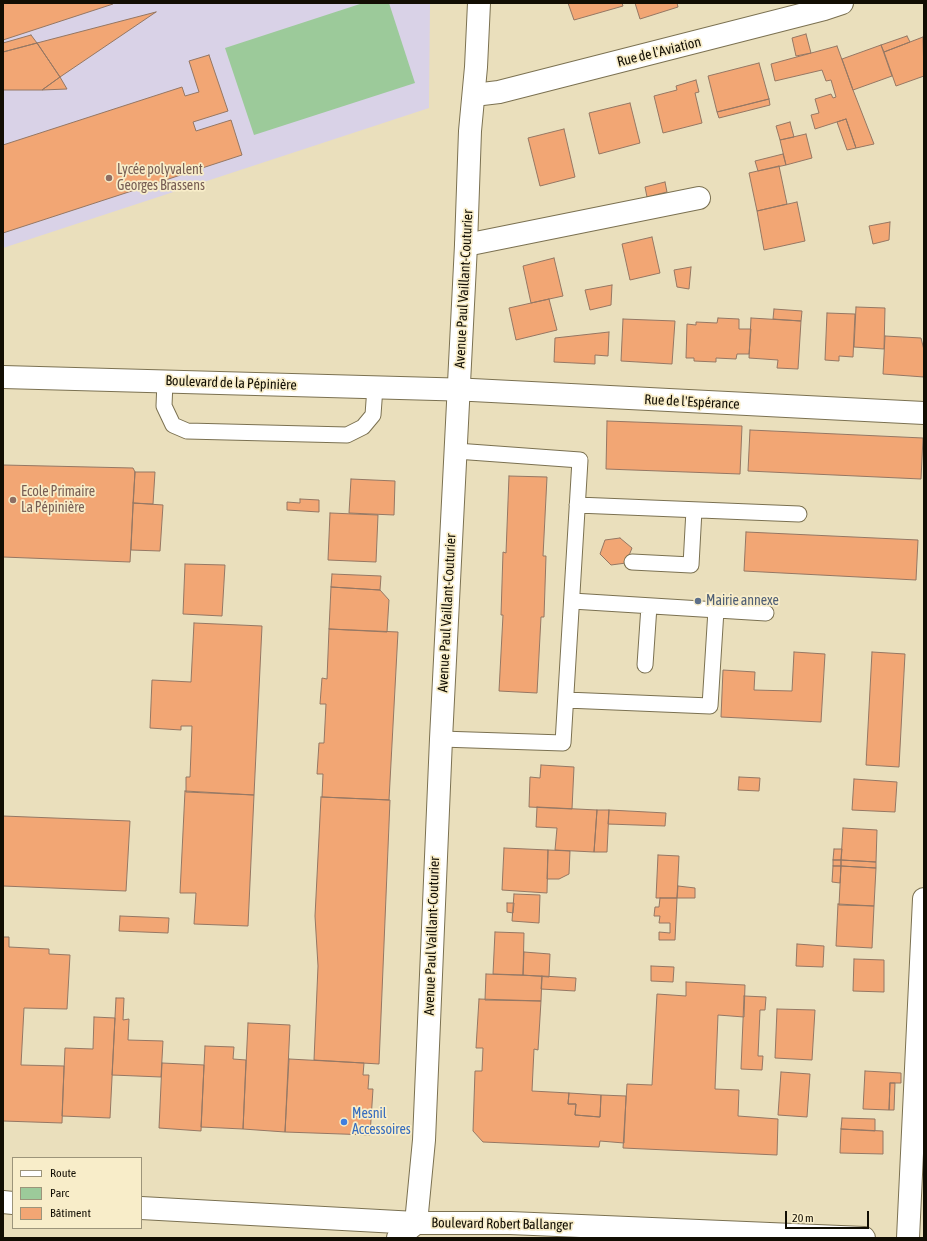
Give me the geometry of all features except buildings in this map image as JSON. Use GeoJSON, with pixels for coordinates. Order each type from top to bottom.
{"type":"FeatureCollection","features":[{"type":"Feature","properties":{"kind":"street","name":"Avenue Paul Vaillant-Couturier"},"geometry":{"type":"LineString","coordinates":[[416,1222],[424,1140],[441,738],[460,390],[470,131],[476,67],[479,3]]}},
{"type":"Feature","properties":{"kind":"street","name":"Rue de l'Aviation"},"geometry":{"type":"LineString","coordinates":[[474,95],[499,92],[824,9],[842,3]]}},
{"type":"Feature","properties":{"kind":"street"},"geometry":{"type":"LineString","coordinates":[[466,245],[699,198]]}},
{"type":"Feature","properties":{"kind":"street","name":"Boulevard de la Pépinière"},"geometry":{"type":"LineString","coordinates":[[3,377],[460,390]]}},
{"type":"Feature","properties":{"kind":"street","name":"Rue de l'Espérance"},"geometry":{"type":"LineString","coordinates":[[460,390],[924,413]]}},
{"type":"Feature","properties":{"kind":"street"},"geometry":{"type":"LineString","coordinates":[[908,1238],[924,899]]}},
{"type":"Feature","properties":{"kind":"street","name":"Boulevard Robert Ballanger"},"geometry":{"type":"LineString","coordinates":[[142,1208],[416,1222],[510,1223],[864,1238]]}},
{"type":"Feature","properties":{"kind":"street"},"geometry":{"type":"LineString","coordinates":[[398,1238],[416,1222]]}},
{"type":"Feature","properties":{"kind":"lane"},"geometry":{"type":"LineString","coordinates":[[165,381],[164,406],[173,424],[187,431],[347,435],[363,427],[373,415],[375,387]]}},
{"type":"Feature","properties":{"kind":"lane"},"geometry":{"type":"LineString","coordinates":[[441,738],[563,743],[578,505],[580,460],[456,452]]}},
{"type":"Feature","properties":{"kind":"lane"},"geometry":{"type":"LineString","coordinates":[[578,505],[799,514]]}},
{"type":"Feature","properties":{"kind":"lane"},"geometry":{"type":"LineString","coordinates":[[632,562],[691,565],[694,510]]}},
{"type":"Feature","properties":{"kind":"lane"},"geometry":{"type":"LineString","coordinates":[[572,601],[766,613]]}},
{"type":"Feature","properties":{"kind":"lane"},"geometry":{"type":"LineString","coordinates":[[645,665],[649,606]]}},
{"type":"Feature","properties":{"kind":"lane"},"geometry":{"type":"LineString","coordinates":[[566,700],[710,706],[716,610]]}},
{"type":"Feature","properties":{"kind":"shaded area","name":"Lycée polyvalent Georges Brassens"},"geometry":{"type":"Polygon","coordinates":[[[3,3],[430,3],[429,108],[3,248],[3,3]]]}},
{"type":"Feature","properties":{"kind":"green space"},"geometry":{"type":"Polygon","coordinates":[[[363,3],[389,3],[415,83],[254,135],[225,48],[363,3]]]}},
{"type":"Feature","properties":{"kind":"place","name":"Lycée polyvalent Georges Brassens"},"geometry":{"type":"Point","coordinates":[109,178]}},
{"type":"Feature","properties":{"kind":"place","name":"Ecole Primaire La Pépinière"},"geometry":{"type":"Point","coordinates":[13,500]}},
{"type":"Feature","properties":{"kind":"place","name":"Mairie annexe"},"geometry":{"type":"Point","coordinates":[698,601]}},
{"type":"Feature","properties":{"kind":"place","name":"Mesnil Accessoires"},"geometry":{"type":"Point","coordinates":[344,1122]}}]}
